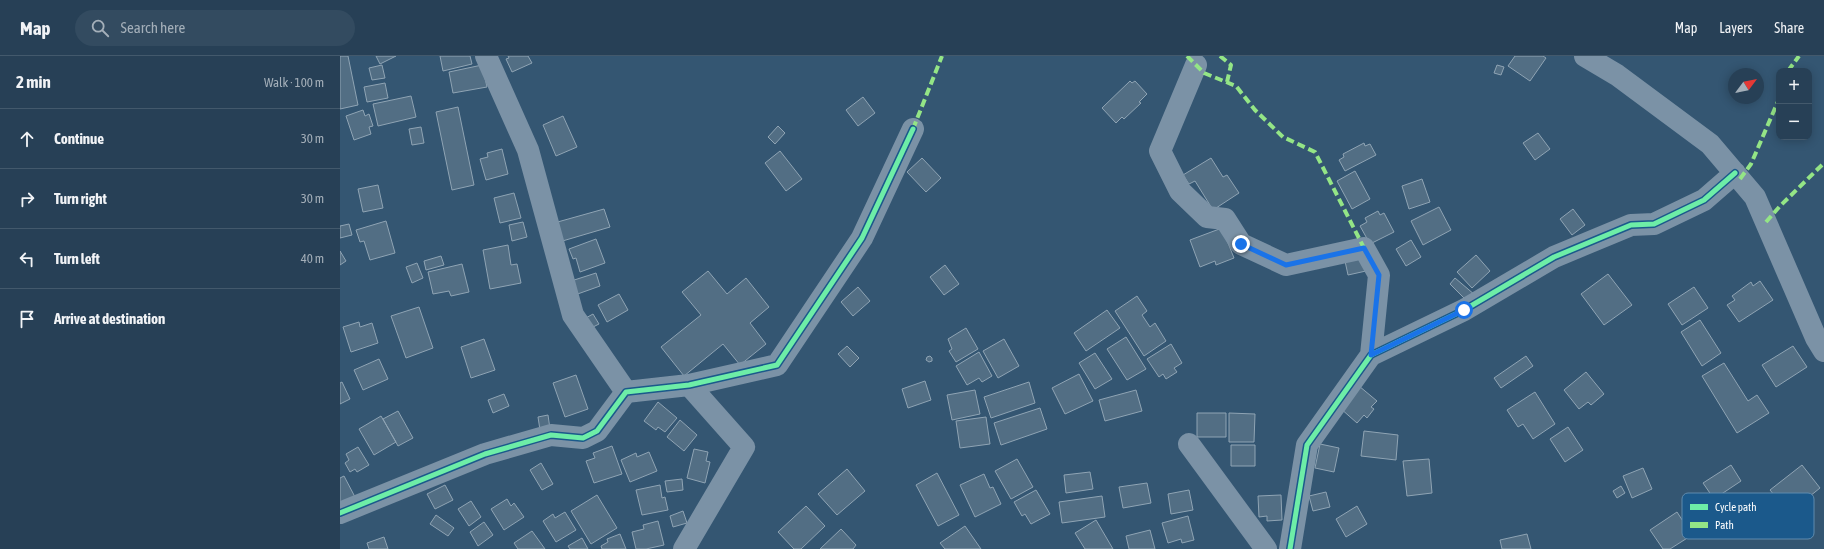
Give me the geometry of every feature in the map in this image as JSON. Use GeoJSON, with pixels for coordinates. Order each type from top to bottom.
{"type":"FeatureCollection","features":[{"type":"Feature","properties":{"kind":"street"},"geometry":{"type":"LineString","coordinates":[[486,56],[528,150],[573,315],[626,392]]}},
{"type":"Feature","properties":{"kind":"street"},"geometry":{"type":"LineString","coordinates":[[1584,56],[1617,75],[1710,144],[1755,197],[1816,338],[1824,351]]}},
{"type":"Feature","properties":{"kind":"street"},"geometry":{"type":"LineString","coordinates":[[1196,65],[1160,151],[1180,191],[1206,217],[1225,220],[1241,244],[1286,265],[1364,248],[1379,275],[1371,355]]}},
{"type":"Feature","properties":{"kind":"street"},"geometry":{"type":"LineString","coordinates":[[340,513],[485,454],[551,435],[583,438],[598,431],[626,392],[689,386],[777,365],[862,238],[913,129]]}},
{"type":"Feature","properties":{"kind":"street"},"geometry":{"type":"LineString","coordinates":[[1290,549],[1307,445],[1371,355],[1464,310],[1554,257],[1631,225],[1654,224],[1704,200],[1735,173]]}},
{"type":"Feature","properties":{"kind":"street"},"geometry":{"type":"LineString","coordinates":[[684,549],[744,447],[689,386]]}},
{"type":"Feature","properties":{"kind":"street"},"geometry":{"type":"LineString","coordinates":[[1189,444],[1266,549]]}},
{"type":"Feature","properties":{"kind":"building"},"geometry":{"type":"Polygon","coordinates":[[[340,56],[348,56],[358,105],[340,109],[340,56]]]}},
{"type":"Feature","properties":{"kind":"building"},"geometry":{"type":"Polygon","coordinates":[[[376,56],[396,56],[380,64],[376,56]]]}},
{"type":"Feature","properties":{"kind":"building"},"geometry":{"type":"Polygon","coordinates":[[[440,56],[470,56],[472,64],[443,71],[440,56]]]}},
{"type":"Feature","properties":{"kind":"building"},"geometry":{"type":"Polygon","coordinates":[[[508,56],[528,56],[532,63],[512,72],[506,59],[509,58],[508,56]]]}},
{"type":"Feature","properties":{"kind":"building"},"geometry":{"type":"Polygon","coordinates":[[[1515,56],[1543,56],[1546,58],[1530,81],[1508,66],[1515,56]]]}},
{"type":"Feature","properties":{"kind":"building"},"geometry":{"type":"Polygon","coordinates":[[[382,65],[385,78],[372,80],[369,68],[382,65]]]}},
{"type":"Feature","properties":{"kind":"building"},"geometry":{"type":"Polygon","coordinates":[[[482,65],[487,87],[453,93],[449,72],[482,65]]]}},
{"type":"Feature","properties":{"kind":"building"},"geometry":{"type":"Polygon","coordinates":[[[1497,65],[1504,67],[1501,75],[1494,73],[1497,65]]]}},
{"type":"Feature","properties":{"kind":"building"},"geometry":{"type":"Polygon","coordinates":[[[1130,81],[1132,83],[1135,81],[1147,94],[1139,102],[1141,103],[1124,119],[1122,117],[1116,123],[1102,108],[1130,81]]]}},
{"type":"Feature","properties":{"kind":"building"},"geometry":{"type":"Polygon","coordinates":[[[385,83],[388,98],[367,102],[364,87],[385,83]]]}},
{"type":"Feature","properties":{"kind":"building"},"geometry":{"type":"Polygon","coordinates":[[[411,96],[416,117],[378,126],[373,104],[411,96]]]}},
{"type":"Feature","properties":{"kind":"building"},"geometry":{"type":"Polygon","coordinates":[[[863,97],[875,113],[858,126],[846,110],[863,97]]]}},
{"type":"Feature","properties":{"kind":"building"},"geometry":{"type":"Polygon","coordinates":[[[458,107],[474,185],[452,190],[436,112],[458,107]]]}},
{"type":"Feature","properties":{"kind":"building"},"geometry":{"type":"Polygon","coordinates":[[[363,110],[365,116],[369,114],[373,126],[369,127],[371,134],[354,140],[346,116],[363,110]]]}},
{"type":"Feature","properties":{"kind":"building"},"geometry":{"type":"Polygon","coordinates":[[[563,116],[577,147],[556,156],[543,125],[563,116]]]}},
{"type":"Feature","properties":{"kind":"building"},"geometry":{"type":"Polygon","coordinates":[[[778,126],[785,133],[775,144],[768,137],[778,126]]]}},
{"type":"Feature","properties":{"kind":"building"},"geometry":{"type":"Polygon","coordinates":[[[421,127],[424,143],[412,145],[409,129],[421,127]]]}},
{"type":"Feature","properties":{"kind":"building"},"geometry":{"type":"Polygon","coordinates":[[[1538,133],[1550,149],[1535,160],[1523,143],[1538,133]]]}},
{"type":"Feature","properties":{"kind":"building"},"geometry":{"type":"Polygon","coordinates":[[[1364,143],[1365,146],[1370,144],[1376,155],[1345,171],[1339,160],[1344,157],[1343,154],[1364,143]]]}},
{"type":"Feature","properties":{"kind":"building"},"geometry":{"type":"Polygon","coordinates":[[[502,149],[508,174],[486,180],[480,159],[488,157],[487,153],[502,149]]]}},
{"type":"Feature","properties":{"kind":"building"},"geometry":{"type":"Polygon","coordinates":[[[780,151],[802,179],[786,191],[765,163],[780,151]]]}},
{"type":"Feature","properties":{"kind":"building"},"geometry":{"type":"Polygon","coordinates":[[[922,158],[941,178],[926,192],[907,172],[922,158]]]}},
{"type":"Feature","properties":{"kind":"building"},"geometry":{"type":"Polygon","coordinates":[[[1211,158],[1223,177],[1227,175],[1239,193],[1213,210],[1195,181],[1189,184],[1183,175],[1211,158]]]}},
{"type":"Feature","properties":{"kind":"building"},"geometry":{"type":"Polygon","coordinates":[[[1355,171],[1370,199],[1352,209],[1337,181],[1355,171]]]}},
{"type":"Feature","properties":{"kind":"building"},"geometry":{"type":"Polygon","coordinates":[[[1422,179],[1430,202],[1409,209],[1402,186],[1422,179]]]}},
{"type":"Feature","properties":{"kind":"building"},"geometry":{"type":"Polygon","coordinates":[[[378,185],[383,208],[363,212],[358,189],[378,185]]]}},
{"type":"Feature","properties":{"kind":"building"},"geometry":{"type":"Polygon","coordinates":[[[514,193],[521,218],[500,223],[494,198],[514,193]]]}},
{"type":"Feature","properties":{"kind":"building"},"geometry":{"type":"Polygon","coordinates":[[[1439,207],[1451,230],[1423,245],[1411,221],[1439,207]]]}},
{"type":"Feature","properties":{"kind":"building"},"geometry":{"type":"Polygon","coordinates":[[[604,209],[610,227],[559,242],[554,223],[604,209]]]}},
{"type":"Feature","properties":{"kind":"building"},"geometry":{"type":"Polygon","coordinates":[[[1573,209],[1585,225],[1572,235],[1560,219],[1573,209]]]}},
{"type":"Feature","properties":{"kind":"building"},"geometry":{"type":"Polygon","coordinates":[[[1378,211],[1380,215],[1384,213],[1394,232],[1370,244],[1360,226],[1367,222],[1365,218],[1378,211]]]}},
{"type":"Feature","properties":{"kind":"building"},"geometry":{"type":"Polygon","coordinates":[[[386,221],[395,253],[370,260],[364,241],[360,242],[356,230],[386,221]]]}},
{"type":"Feature","properties":{"kind":"building"},"geometry":{"type":"Polygon","coordinates":[[[523,222],[527,237],[512,241],[509,225],[523,222]]]}},
{"type":"Feature","properties":{"kind":"building"},"geometry":{"type":"Polygon","coordinates":[[[349,224],[352,235],[340,238],[340,226],[349,224]]]}},
{"type":"Feature","properties":{"kind":"building"},"geometry":{"type":"Polygon","coordinates":[[[1222,228],[1234,258],[1216,265],[1215,261],[1200,267],[1190,240],[1222,228]]]}},
{"type":"Feature","properties":{"kind":"building"},"geometry":{"type":"Polygon","coordinates":[[[596,239],[605,263],[580,272],[576,258],[573,259],[569,249],[596,239]]]}},
{"type":"Feature","properties":{"kind":"building"},"geometry":{"type":"Polygon","coordinates":[[[1411,240],[1421,257],[1406,266],[1396,249],[1411,240]]]}},
{"type":"Feature","properties":{"kind":"building"},"geometry":{"type":"Polygon","coordinates":[[[508,245],[511,265],[517,264],[521,283],[490,289],[483,250],[508,245]]]}},
{"type":"Feature","properties":{"kind":"building"},"geometry":{"type":"Polygon","coordinates":[[[340,251],[346,261],[340,265],[340,251]]]}},
{"type":"Feature","properties":{"kind":"building"},"geometry":{"type":"Polygon","coordinates":[[[1476,255],[1490,271],[1472,288],[1457,272],[1476,255]]]}},
{"type":"Feature","properties":{"kind":"building"},"geometry":{"type":"Polygon","coordinates":[[[441,256],[444,265],[426,270],[424,261],[441,256]]]}},
{"type":"Feature","properties":{"kind":"building"},"geometry":{"type":"Polygon","coordinates":[[[1362,257],[1366,271],[1348,275],[1345,261],[1362,257]]]}},
{"type":"Feature","properties":{"kind":"building"},"geometry":{"type":"Polygon","coordinates":[[[417,263],[423,278],[412,283],[406,267],[417,263]]]}},
{"type":"Feature","properties":{"kind":"building"},"geometry":{"type":"Polygon","coordinates":[[[462,264],[469,292],[451,296],[449,291],[433,294],[428,272],[462,264]]]}},
{"type":"Feature","properties":{"kind":"building"},"geometry":{"type":"Polygon","coordinates":[[[945,265],[959,284],[944,295],[930,277],[945,265]]]}},
{"type":"Feature","properties":{"kind":"building"},"geometry":{"type":"Polygon","coordinates":[[[708,271],[727,294],[746,278],[769,307],[750,323],[766,344],[740,365],[723,344],[684,376],[661,347],[701,315],[682,292],[708,271]]]}},
{"type":"Feature","properties":{"kind":"building"},"geometry":{"type":"Polygon","coordinates":[[[596,273],[600,286],[572,296],[568,282],[596,273]]]}},
{"type":"Feature","properties":{"kind":"building"},"geometry":{"type":"Polygon","coordinates":[[[1608,274],[1632,305],[1604,325],[1581,294],[1608,274]]]}},
{"type":"Feature","properties":{"kind":"building"},"geometry":{"type":"Polygon","coordinates":[[[1455,278],[1475,295],[1468,302],[1450,284],[1455,278]]]}},
{"type":"Feature","properties":{"kind":"building"},"geometry":{"type":"Polygon","coordinates":[[[1760,281],[1773,300],[1739,322],[1727,305],[1735,300],[1732,296],[1751,282],[1753,286],[1760,281]]]}},
{"type":"Feature","properties":{"kind":"building"},"geometry":{"type":"Polygon","coordinates":[[[858,287],[870,301],[853,316],[841,302],[858,287]]]}},
{"type":"Feature","properties":{"kind":"building"},"geometry":{"type":"Polygon","coordinates":[[[1694,287],[1708,308],[1682,325],[1668,304],[1694,287]]]}},
{"type":"Feature","properties":{"kind":"building"},"geometry":{"type":"Polygon","coordinates":[[[619,294],[628,310],[607,322],[598,305],[619,294]]]}},
{"type":"Feature","properties":{"kind":"building"},"geometry":{"type":"Polygon","coordinates":[[[1137,296],[1147,311],[1142,315],[1150,327],[1155,323],[1166,341],[1144,356],[1115,311],[1137,296]]]}},
{"type":"Feature","properties":{"kind":"building"},"geometry":{"type":"Polygon","coordinates":[[[419,307],[433,348],[406,358],[391,316],[419,307]]]}},
{"type":"Feature","properties":{"kind":"building"},"geometry":{"type":"Polygon","coordinates":[[[1107,310],[1120,328],[1086,351],[1074,333],[1107,310]]]}},
{"type":"Feature","properties":{"kind":"building"},"geometry":{"type":"Polygon","coordinates":[[[593,314],[599,324],[589,329],[584,319],[593,314]]]}},
{"type":"Feature","properties":{"kind":"building"},"geometry":{"type":"Polygon","coordinates":[[[1700,320],[1721,353],[1702,366],[1681,332],[1700,320]]]}},
{"type":"Feature","properties":{"kind":"building"},"geometry":{"type":"Polygon","coordinates":[[[359,322],[360,327],[372,323],[378,343],[351,352],[343,327],[359,322]]]}},
{"type":"Feature","properties":{"kind":"building"},"geometry":{"type":"Polygon","coordinates":[[[966,328],[978,349],[956,362],[949,351],[952,349],[948,339],[966,328]]]}},
{"type":"Feature","properties":{"kind":"building"},"geometry":{"type":"Polygon","coordinates":[[[1126,337],[1146,369],[1127,380],[1107,349],[1126,337]]]}},
{"type":"Feature","properties":{"kind":"building"},"geometry":{"type":"Polygon","coordinates":[[[484,339],[495,370],[471,378],[461,347],[484,339]]]}},
{"type":"Feature","properties":{"kind":"building"},"geometry":{"type":"Polygon","coordinates":[[[1004,339],[1019,366],[998,378],[983,351],[1004,339]]]}},
{"type":"Feature","properties":{"kind":"building"},"geometry":{"type":"Polygon","coordinates":[[[1171,344],[1182,363],[1174,368],[1177,372],[1166,379],[1163,374],[1159,377],[1147,359],[1171,344]]]}},
{"type":"Feature","properties":{"kind":"building"},"geometry":{"type":"Polygon","coordinates":[[[847,346],[859,358],[850,367],[838,354],[847,346]]]}},
{"type":"Feature","properties":{"kind":"building"},"geometry":{"type":"Polygon","coordinates":[[[1793,346],[1807,367],[1776,387],[1762,365],[1793,346]]]}},
{"type":"Feature","properties":{"kind":"building"},"geometry":{"type":"Polygon","coordinates":[[[979,352],[992,376],[982,382],[979,378],[967,385],[956,366],[979,352]]]}},
{"type":"Feature","properties":{"kind":"building"},"geometry":{"type":"Polygon","coordinates":[[[1095,353],[1112,379],[1095,389],[1079,363],[1095,353]]]}},
{"type":"Feature","properties":{"kind":"building"},"geometry":{"type":"Polygon","coordinates":[[[930,356],[932,361],[929,362],[926,360],[927,357],[930,356]]]}},
{"type":"Feature","properties":{"kind":"building"},"geometry":{"type":"Polygon","coordinates":[[[1526,356],[1533,366],[1501,388],[1494,378],[1526,356]]]}},
{"type":"Feature","properties":{"kind":"building"},"geometry":{"type":"Polygon","coordinates":[[[379,359],[388,379],[363,390],[354,370],[379,359]]]}},
{"type":"Feature","properties":{"kind":"building"},"geometry":{"type":"Polygon","coordinates":[[[1724,363],[1748,401],[1757,395],[1769,413],[1737,433],[1702,376],[1724,363]]]}},
{"type":"Feature","properties":{"kind":"building"},"geometry":{"type":"Polygon","coordinates":[[[1586,372],[1604,394],[1591,405],[1588,402],[1579,409],[1564,390],[1586,372]]]}},
{"type":"Feature","properties":{"kind":"building"},"geometry":{"type":"Polygon","coordinates":[[[1079,374],[1093,401],[1065,414],[1052,388],[1079,374]]]}},
{"type":"Feature","properties":{"kind":"building"},"geometry":{"type":"Polygon","coordinates":[[[576,375],[588,409],[565,417],[553,383],[576,375]]]}},
{"type":"Feature","properties":{"kind":"building"},"geometry":{"type":"Polygon","coordinates":[[[925,381],[931,400],[908,408],[902,389],[925,381]]]}},
{"type":"Feature","properties":{"kind":"building"},"geometry":{"type":"Polygon","coordinates":[[[342,382],[350,399],[340,404],[340,383],[342,382]]]}},
{"type":"Feature","properties":{"kind":"building"},"geometry":{"type":"Polygon","coordinates":[[[1029,382],[1035,403],[991,418],[984,397],[1029,382]]]}},
{"type":"Feature","properties":{"kind":"building"},"geometry":{"type":"Polygon","coordinates":[[[1359,386],[1377,401],[1371,407],[1374,409],[1367,418],[1364,415],[1357,423],[1340,408],[1359,386]]]}},
{"type":"Feature","properties":{"kind":"building"},"geometry":{"type":"Polygon","coordinates":[[[975,390],[980,414],[952,420],[947,395],[975,390]]]}},
{"type":"Feature","properties":{"kind":"building"},"geometry":{"type":"Polygon","coordinates":[[[1136,390],[1142,411],[1105,421],[1099,400],[1136,390]]]}},
{"type":"Feature","properties":{"kind":"building"},"geometry":{"type":"Polygon","coordinates":[[[1535,392],[1555,424],[1533,439],[1523,424],[1518,427],[1507,410],[1535,392]]]}},
{"type":"Feature","properties":{"kind":"building"},"geometry":{"type":"Polygon","coordinates":[[[504,394],[509,406],[493,413],[488,400],[504,394]]]}},
{"type":"Feature","properties":{"kind":"building"},"geometry":{"type":"Polygon","coordinates":[[[658,402],[677,418],[665,432],[658,427],[656,430],[644,421],[658,402]]]}},
{"type":"Feature","properties":{"kind":"building"},"geometry":{"type":"Polygon","coordinates":[[[1040,408],[1047,429],[1001,445],[994,423],[1040,408]]]}},
{"type":"Feature","properties":{"kind":"building"},"geometry":{"type":"Polygon","coordinates":[[[398,411],[413,438],[398,446],[383,419],[398,411]]]}},
{"type":"Feature","properties":{"kind":"building"},"geometry":{"type":"Polygon","coordinates":[[[1197,413],[1226,413],[1226,437],[1197,437],[1197,413]]]}},
{"type":"Feature","properties":{"kind":"building"},"geometry":{"type":"Polygon","coordinates":[[[1229,413],[1255,414],[1254,442],[1229,442],[1229,413]]]}},
{"type":"Feature","properties":{"kind":"building"},"geometry":{"type":"Polygon","coordinates":[[[548,415],[550,429],[540,430],[538,417],[548,415]]]}},
{"type":"Feature","properties":{"kind":"building"},"geometry":{"type":"Polygon","coordinates":[[[381,416],[396,442],[374,455],[359,429],[381,416]]]}},
{"type":"Feature","properties":{"kind":"building"},"geometry":{"type":"Polygon","coordinates":[[[986,417],[990,444],[960,448],[956,421],[986,417]]]}},
{"type":"Feature","properties":{"kind":"building"},"geometry":{"type":"Polygon","coordinates":[[[680,420],[697,435],[684,451],[667,437],[680,420]]]}},
{"type":"Feature","properties":{"kind":"building"},"geometry":{"type":"Polygon","coordinates":[[[1568,427],[1583,450],[1565,462],[1550,439],[1568,427]]]}},
{"type":"Feature","properties":{"kind":"building"},"geometry":{"type":"Polygon","coordinates":[[[1364,431],[1398,435],[1396,460],[1361,456],[1364,431]]]}},
{"type":"Feature","properties":{"kind":"building"},"geometry":{"type":"Polygon","coordinates":[[[1320,444],[1339,448],[1334,472],[1315,468],[1320,444]]]}},
{"type":"Feature","properties":{"kind":"building"},"geometry":{"type":"Polygon","coordinates":[[[1231,445],[1255,445],[1255,466],[1231,466],[1231,445]]]}},
{"type":"Feature","properties":{"kind":"building"},"geometry":{"type":"Polygon","coordinates":[[[612,446],[622,474],[594,483],[586,461],[595,458],[593,453],[612,446]]]}},
{"type":"Feature","properties":{"kind":"building"},"geometry":{"type":"Polygon","coordinates":[[[358,447],[369,465],[357,472],[355,469],[350,472],[345,463],[349,460],[346,454],[358,447]]]}},
{"type":"Feature","properties":{"kind":"building"},"geometry":{"type":"Polygon","coordinates":[[[694,449],[708,452],[706,461],[710,462],[705,483],[687,478],[694,449]]]}},
{"type":"Feature","properties":{"kind":"building"},"geometry":{"type":"Polygon","coordinates":[[[649,452],[657,471],[630,482],[621,460],[636,453],[637,457],[649,452]]]}},
{"type":"Feature","properties":{"kind":"building"},"geometry":{"type":"Polygon","coordinates":[[[1017,459],[1033,487],[1011,499],[995,471],[1017,459]]]}},
{"type":"Feature","properties":{"kind":"building"},"geometry":{"type":"Polygon","coordinates":[[[1429,459],[1432,493],[1407,496],[1403,461],[1429,459]]]}},
{"type":"Feature","properties":{"kind":"building"},"geometry":{"type":"Polygon","coordinates":[[[541,463],[553,484],[542,490],[530,470],[541,463]]]}},
{"type":"Feature","properties":{"kind":"building"},"geometry":{"type":"Polygon","coordinates":[[[1731,465],[1741,481],[1723,493],[1710,493],[1703,483],[1731,465]]]}},
{"type":"Feature","properties":{"kind":"building"},"geometry":{"type":"Polygon","coordinates":[[[1802,465],[1820,488],[1814,493],[1772,493],[1770,490],[1802,465]]]}},
{"type":"Feature","properties":{"kind":"building"},"geometry":{"type":"Polygon","coordinates":[[[1643,468],[1652,489],[1632,498],[1623,476],[1643,468]]]}},
{"type":"Feature","properties":{"kind":"building"},"geometry":{"type":"Polygon","coordinates":[[[847,469],[865,491],[837,515],[818,494],[847,469]]]}},
{"type":"Feature","properties":{"kind":"building"},"geometry":{"type":"Polygon","coordinates":[[[1090,472],[1093,489],[1066,493],[1064,475],[1090,472]]]}},
{"type":"Feature","properties":{"kind":"building"},"geometry":{"type":"Polygon","coordinates":[[[937,473],[959,515],[938,526],[916,485],[937,473]]]}},
{"type":"Feature","properties":{"kind":"building"},"geometry":{"type":"Polygon","coordinates":[[[984,474],[990,488],[993,487],[1001,504],[975,517],[960,485],[984,474]]]}},
{"type":"Feature","properties":{"kind":"building"},"geometry":{"type":"Polygon","coordinates":[[[344,476],[355,497],[340,505],[340,478],[344,476]]]}},
{"type":"Feature","properties":{"kind":"building"},"geometry":{"type":"Polygon","coordinates":[[[682,479],[683,490],[667,492],[665,481],[682,479]]]}},
{"type":"Feature","properties":{"kind":"building"},"geometry":{"type":"Polygon","coordinates":[[[1147,483],[1151,503],[1123,508],[1119,487],[1147,483]]]}},
{"type":"Feature","properties":{"kind":"building"},"geometry":{"type":"Polygon","coordinates":[[[445,485],[453,500],[435,509],[427,494],[445,485]]]}},
{"type":"Feature","properties":{"kind":"building"},"geometry":{"type":"Polygon","coordinates":[[[660,485],[662,498],[665,497],[668,510],[642,515],[636,490],[660,485]]]}},
{"type":"Feature","properties":{"kind":"building"},"geometry":{"type":"Polygon","coordinates":[[[1621,486],[1625,493],[1617,498],[1613,491],[1621,486]]]}},
{"type":"Feature","properties":{"kind":"building"},"geometry":{"type":"Polygon","coordinates":[[[1036,490],[1050,514],[1031,524],[1025,514],[1022,516],[1014,502],[1036,490]]]}},
{"type":"Feature","properties":{"kind":"building"},"geometry":{"type":"Polygon","coordinates":[[[1189,490],[1193,510],[1171,514],[1168,494],[1189,490]]]}},
{"type":"Feature","properties":{"kind":"building"},"geometry":{"type":"Polygon","coordinates":[[[1326,492],[1330,507],[1313,511],[1309,496],[1326,492]]]}},
{"type":"Feature","properties":{"kind":"building"},"geometry":{"type":"Polygon","coordinates":[[[597,495],[617,528],[591,544],[571,511],[597,495]]]}},
{"type":"Feature","properties":{"kind":"building"},"geometry":{"type":"Polygon","coordinates":[[[1281,495],[1282,520],[1267,521],[1267,516],[1259,517],[1258,496],[1281,495]]]}},
{"type":"Feature","properties":{"kind":"building"},"geometry":{"type":"Polygon","coordinates":[[[1102,496],[1105,517],[1062,523],[1059,502],[1102,496]]]}},
{"type":"Feature","properties":{"kind":"building"},"geometry":{"type":"Polygon","coordinates":[[[507,499],[511,506],[514,503],[524,517],[504,530],[491,509],[507,499]]]}},
{"type":"Feature","properties":{"kind":"building"},"geometry":{"type":"Polygon","coordinates":[[[471,501],[481,517],[469,526],[458,509],[471,501]]]}},
{"type":"Feature","properties":{"kind":"building"},"geometry":{"type":"Polygon","coordinates":[[[806,506],[825,526],[801,549],[794,549],[778,532],[806,506]]]}},
{"type":"Feature","properties":{"kind":"building"},"geometry":{"type":"Polygon","coordinates":[[[1357,506],[1367,524],[1346,537],[1336,519],[1357,506]]]}},
{"type":"Feature","properties":{"kind":"building"},"geometry":{"type":"Polygon","coordinates":[[[683,511],[687,523],[673,527],[670,516],[683,511]]]}},
{"type":"Feature","properties":{"kind":"building"},"geometry":{"type":"Polygon","coordinates":[[[565,512],[576,530],[556,542],[543,521],[553,514],[555,518],[565,512]]]}},
{"type":"Feature","properties":{"kind":"building"},"geometry":{"type":"Polygon","coordinates":[[[1677,512],[1682,520],[1682,539],[1686,539],[1670,549],[1663,549],[1650,530],[1677,512]]]}},
{"type":"Feature","properties":{"kind":"building"},"geometry":{"type":"Polygon","coordinates":[[[436,515],[454,528],[448,536],[430,524],[436,515]]]}},
{"type":"Feature","properties":{"kind":"building"},"geometry":{"type":"Polygon","coordinates":[[[1188,516],[1194,540],[1182,543],[1181,539],[1168,543],[1162,523],[1188,516]]]}},
{"type":"Feature","properties":{"kind":"building"},"geometry":{"type":"Polygon","coordinates":[[[1096,520],[1113,549],[1085,549],[1075,533],[1096,520]]]}},
{"type":"Feature","properties":{"kind":"building"},"geometry":{"type":"Polygon","coordinates":[[[658,521],[664,545],[646,549],[636,549],[632,532],[644,529],[643,525],[658,521]]]}},
{"type":"Feature","properties":{"kind":"building"},"geometry":{"type":"Polygon","coordinates":[[[484,522],[493,535],[478,546],[470,532],[484,522]]]}},
{"type":"Feature","properties":{"kind":"building"},"geometry":{"type":"Polygon","coordinates":[[[965,526],[981,549],[945,549],[940,543],[965,526]]]}},
{"type":"Feature","properties":{"kind":"building"},"geometry":{"type":"Polygon","coordinates":[[[841,529],[856,545],[853,549],[820,549],[841,529]]]}},
{"type":"Feature","properties":{"kind":"building"},"geometry":{"type":"Polygon","coordinates":[[[1150,530],[1155,549],[1129,549],[1126,536],[1150,530]]]}},
{"type":"Feature","properties":{"kind":"building"},"geometry":{"type":"Polygon","coordinates":[[[532,531],[545,549],[518,549],[514,543],[532,531]]]}},
{"type":"Feature","properties":{"kind":"building"},"geometry":{"type":"Polygon","coordinates":[[[620,534],[626,549],[602,549],[601,546],[608,542],[607,539],[620,534]]]}},
{"type":"Feature","properties":{"kind":"building"},"geometry":{"type":"Polygon","coordinates":[[[1527,534],[1531,549],[1502,549],[1500,540],[1527,534]]]}},
{"type":"Feature","properties":{"kind":"building"},"geometry":{"type":"Polygon","coordinates":[[[384,537],[388,549],[369,549],[367,543],[384,537]]]}},
{"type":"Feature","properties":{"kind":"building"},"geometry":{"type":"Polygon","coordinates":[[[582,538],[588,549],[570,549],[568,546],[582,538]]]}},
{"type":"Feature","properties":{"kind":"marked path"},"geometry":{"type":"LineString","coordinates":[[913,129],[942,56]]}},
{"type":"Feature","properties":{"kind":"marked path"},"geometry":{"type":"LineString","coordinates":[[1187,56],[1204,73],[1236,86],[1255,110],[1283,137],[1315,152],[1364,248]]}},
{"type":"Feature","properties":{"kind":"marked path"},"geometry":{"type":"LineString","coordinates":[[1220,56],[1231,65],[1227,82]]}},
{"type":"Feature","properties":{"kind":"marked path"},"geometry":{"type":"LineString","coordinates":[[1790,68],[1799,56]]}},
{"type":"Feature","properties":{"kind":"marked path"},"geometry":{"type":"LineString","coordinates":[[1740,179],[1751,164],[1777,104]]}},
{"type":"Feature","properties":{"kind":"marked path"},"geometry":{"type":"LineString","coordinates":[[1766,222],[1780,206],[1824,163]]}},
{"type":"Feature","properties":{"kind":"cycle path"},"geometry":{"type":"LineString","coordinates":[[340,513],[485,454],[551,435],[583,438],[597,431],[626,392],[689,385],[777,365],[862,238],[913,129]]}},
{"type":"Feature","properties":{"kind":"cycle path"},"geometry":{"type":"LineString","coordinates":[[1290,549],[1307,445],[1371,355],[1464,310],[1554,257],[1631,225],[1654,224],[1704,200],[1735,173]]}},
{"type":"Feature","properties":{"kind":"route"},"geometry":{"type":"LineString","coordinates":[[1241,244],[1286,265],[1364,248],[1379,275],[1371,355],[1464,310]]}}]}
